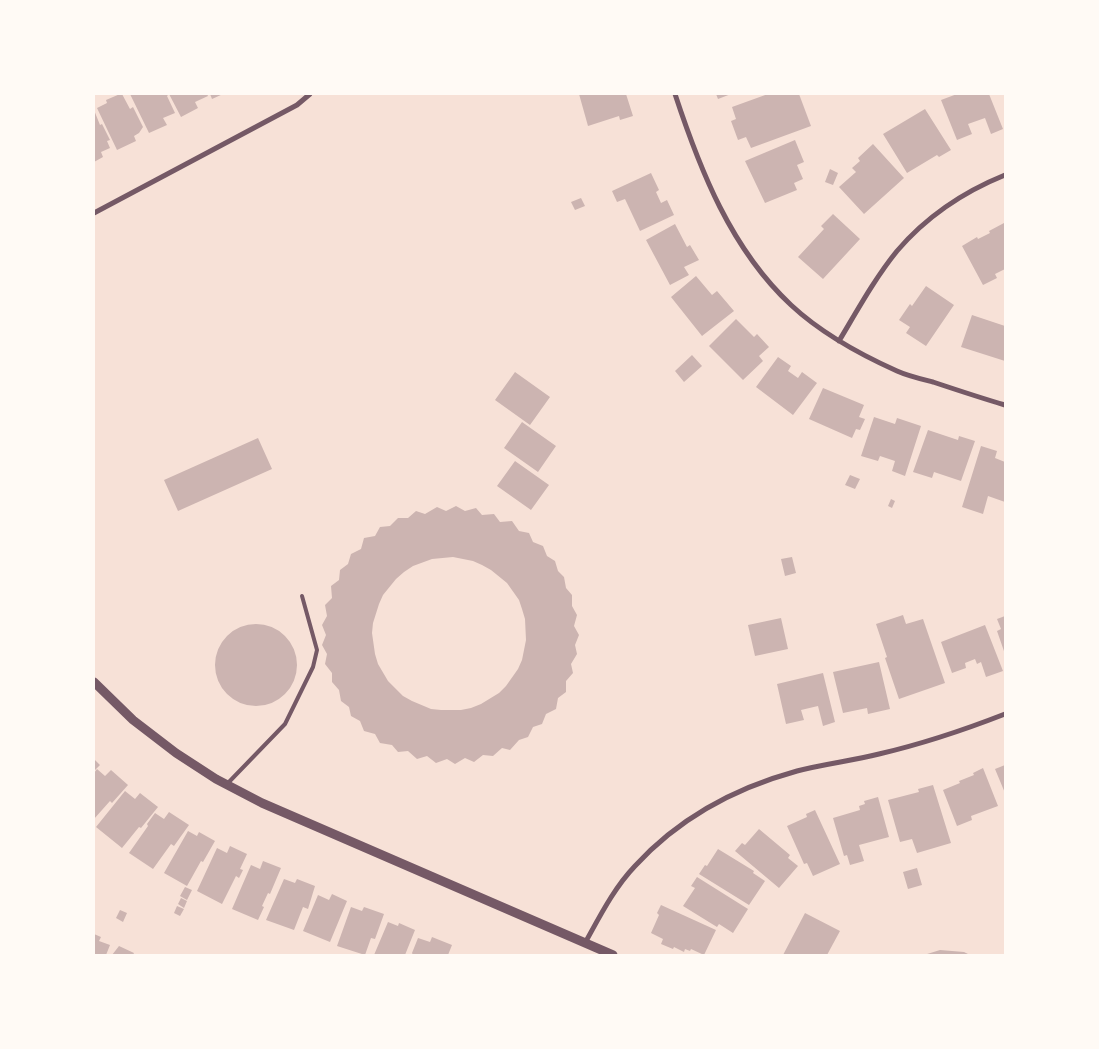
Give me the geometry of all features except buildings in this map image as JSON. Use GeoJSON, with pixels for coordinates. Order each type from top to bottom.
{"type":"FeatureCollection","features":[{"type":"Feature","properties":{"kind":"street"},"geometry":{"type":"LineString","coordinates":[[94,213],[297,105],[310,94]]}},
{"type":"Feature","properties":{"kind":"street"},"geometry":{"type":"LineString","coordinates":[[675,94],[701,166],[721,209],[741,245],[767,280],[791,305],[838,341],[899,372],[1005,405]]}},
{"type":"Feature","properties":{"kind":"street"},"geometry":{"type":"LineString","coordinates":[[838,341],[897,252],[923,224],[952,202],[984,184],[1005,175]]}},
{"type":"Feature","properties":{"kind":"street"},"geometry":{"type":"LineString","coordinates":[[94,682],[133,720],[176,753],[226,784],[271,806],[613,955]]}},
{"type":"Feature","properties":{"kind":"street"},"geometry":{"type":"LineString","coordinates":[[585,943],[608,902],[634,867],[663,838],[695,815],[728,796],[766,780],[932,740],[1005,714]]}},
{"type":"Feature","properties":{"kind":"lane"},"geometry":{"type":"LineString","coordinates":[[226,784],[285,724],[313,668],[317,650],[302,596]]}}]}
